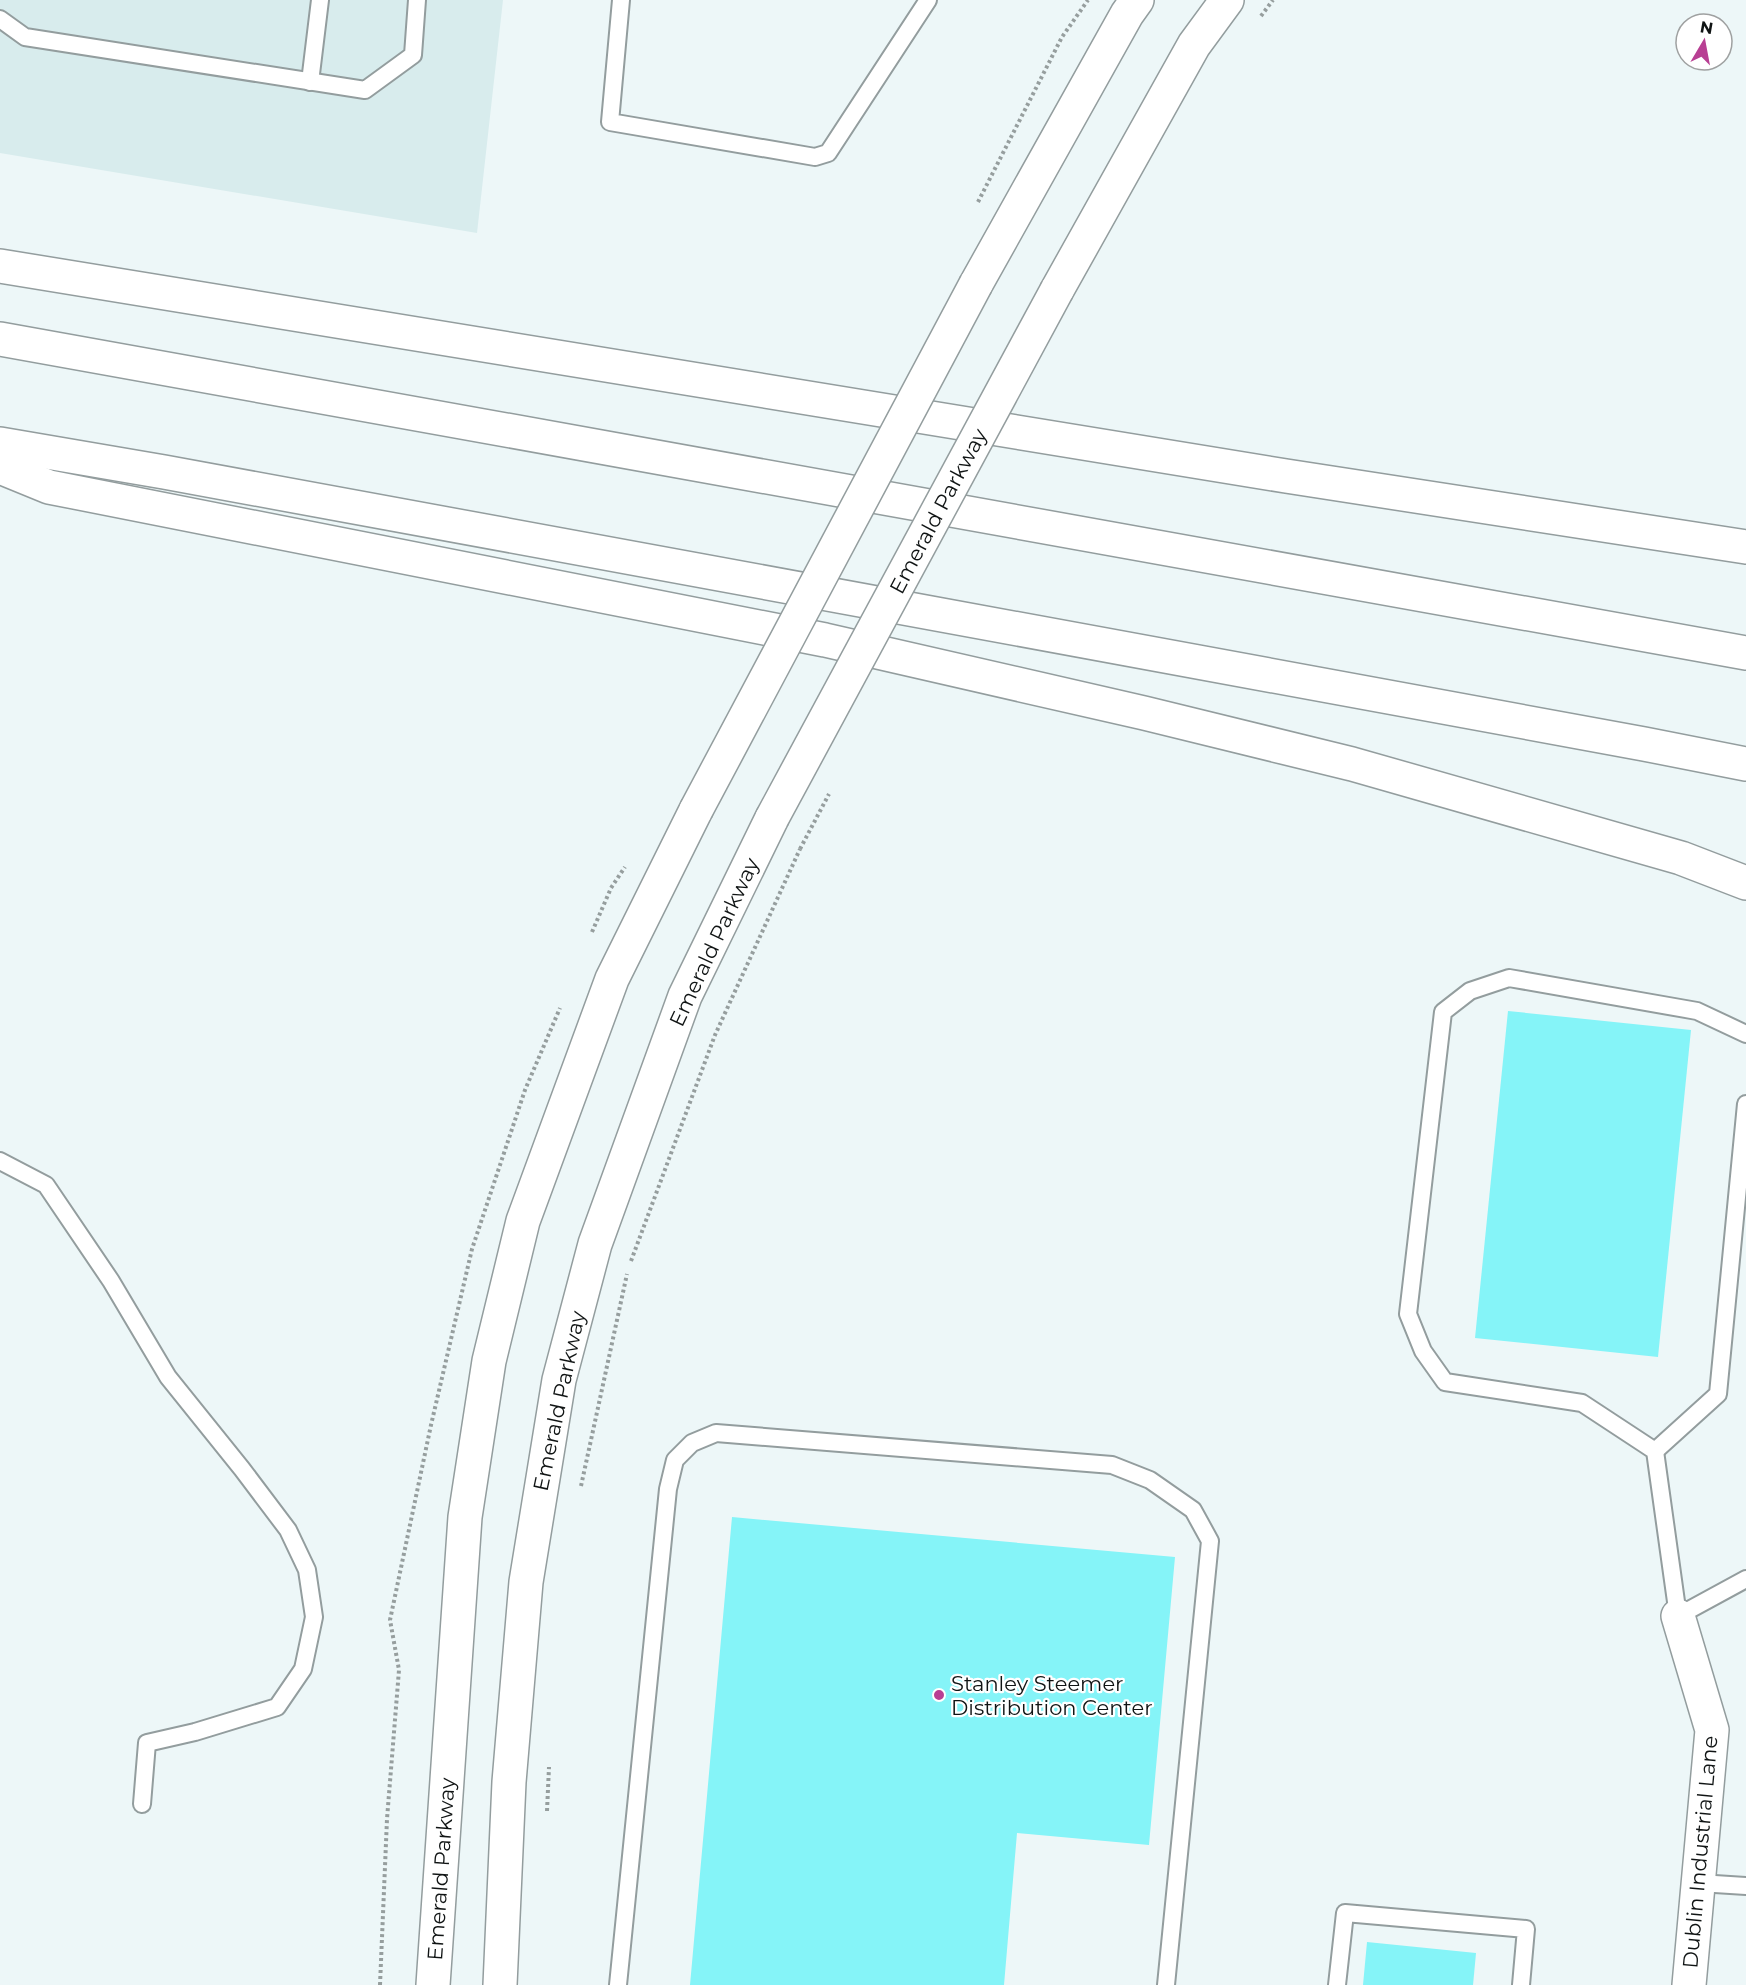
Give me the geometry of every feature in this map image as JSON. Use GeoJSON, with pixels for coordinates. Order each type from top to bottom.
{"type":"FeatureCollection","features":[{"type":"Feature","properties":{"kind":"main road","name":"Emerald Parkway"},"geometry":{"type":"LineString","coordinates":[[433,1985],[465,1517],[489,1361],[523,1221],[612,979],[696,810],[976,284],[1137,0]]}},
{"type":"Feature","properties":{"kind":"main road","name":"Emerald Parkway"},"geometry":{"type":"LineString","coordinates":[[500,1985],[509,1782],[526,1582],[559,1380],[595,1244],[685,996],[772,818],[1057,290],[1194,45],[1227,0]]}},
{"type":"Feature","properties":{"kind":"main road"},"geometry":{"type":"LineString","coordinates":[[0,266],[1298,477],[1746,547]]}},
{"type":"Feature","properties":{"kind":"main road"},"geometry":{"type":"LineString","coordinates":[[0,339],[1746,653]]}},
{"type":"Feature","properties":{"kind":"main road"},"geometry":{"type":"LineString","coordinates":[[0,444],[211,480],[1746,764]]}},
{"type":"Feature","properties":{"kind":"main road"},"geometry":{"type":"LineString","coordinates":[[0,467],[49,487],[813,638],[1144,713],[1375,771],[1680,858],[1746,883]]}},
{"type":"Feature","properties":{"kind":"main road","name":"Dublin Industrial Lane"},"geometry":{"type":"LineString","coordinates":[[1678,1616],[1712,1730],[1689,1985]]}},
{"type":"Feature","properties":{"kind":"lane"},"geometry":{"type":"LineString","coordinates":[[310,82],[320,0]]}},
{"type":"Feature","properties":{"kind":"lane"},"geometry":{"type":"LineString","coordinates":[[0,19],[25,37],[364,90],[412,55],[417,0]]}},
{"type":"Feature","properties":{"kind":"lane"},"geometry":{"type":"LineString","coordinates":[[621,0],[610,122],[815,157],[828,153],[928,0]]}},
{"type":"Feature","properties":{"kind":"lane"},"geometry":{"type":"LineString","coordinates":[[1746,1034],[1697,1011],[1509,978],[1470,991],[1443,1012],[1408,1314],[1423,1350],[1445,1382],[1582,1403],[1655,1451],[1678,1616],[1746,1579]]}},
{"type":"Feature","properties":{"kind":"lane"},"geometry":{"type":"LineString","coordinates":[[1655,1451],[1719,1394],[1746,1104]]}},
{"type":"Feature","properties":{"kind":"lane"},"geometry":{"type":"LineString","coordinates":[[0,1161],[46,1185],[111,1281],[168,1377],[288,1530],[307,1570],[314,1617],[303,1669],[277,1707],[195,1732],[147,1743],[142,1804]]}},
{"type":"Feature","properties":{"kind":"lane"},"geometry":{"type":"LineString","coordinates":[[618,1985],[668,1489],[675,1460],[692,1443],[716,1433],[1112,1465],[1150,1480],[1193,1510],[1210,1541],[1166,1985]]}},
{"type":"Feature","properties":{"kind":"lane"},"geometry":{"type":"LineString","coordinates":[[1698,1882],[1746,1886]]}},
{"type":"Feature","properties":{"kind":"lane"},"geometry":{"type":"LineString","coordinates":[[1337,1985],[1345,1913],[1526,1929],[1521,1985]]}},
{"type":"Feature","properties":{"kind":"path"},"geometry":{"type":"LineString","coordinates":[[976,206],[1062,37],[1088,0]]}},
{"type":"Feature","properties":{"kind":"path"},"geometry":{"type":"LineString","coordinates":[[578,1498],[629,1264],[715,1035],[800,849]]}},
{"type":"Feature","properties":{"kind":"path"},"geometry":{"type":"LineString","coordinates":[[546,1818],[550,1758]]}},
{"type":"Feature","properties":{"kind":"shaded area"},"geometry":{"type":"Polygon","coordinates":[[[0,0],[503,0],[477,233],[0,153],[0,0]]]}},
{"type":"Feature","properties":{"kind":"building"},"geometry":{"type":"Polygon","coordinates":[[[1508,1011],[1691,1030],[1658,1357],[1475,1338],[1508,1011]]]}},
{"type":"Feature","properties":{"kind":"building","name":"Stanley Steemer Distribution Center"},"geometry":{"type":"Polygon","coordinates":[[[732,1517],[1175,1557],[1149,1845],[1017,1833],[1004,1985],[690,1985],[732,1517]]]}},
{"type":"Feature","properties":{"kind":"building"},"geometry":{"type":"Polygon","coordinates":[[[1367,1942],[1476,1953],[1473,1985],[1363,1985],[1367,1942]]]}},
{"type":"Feature","properties":{"kind":"place","name":"Stanley Steemer Distribution Center"},"geometry":{"type":"Point","coordinates":[939,1695]}}]}
